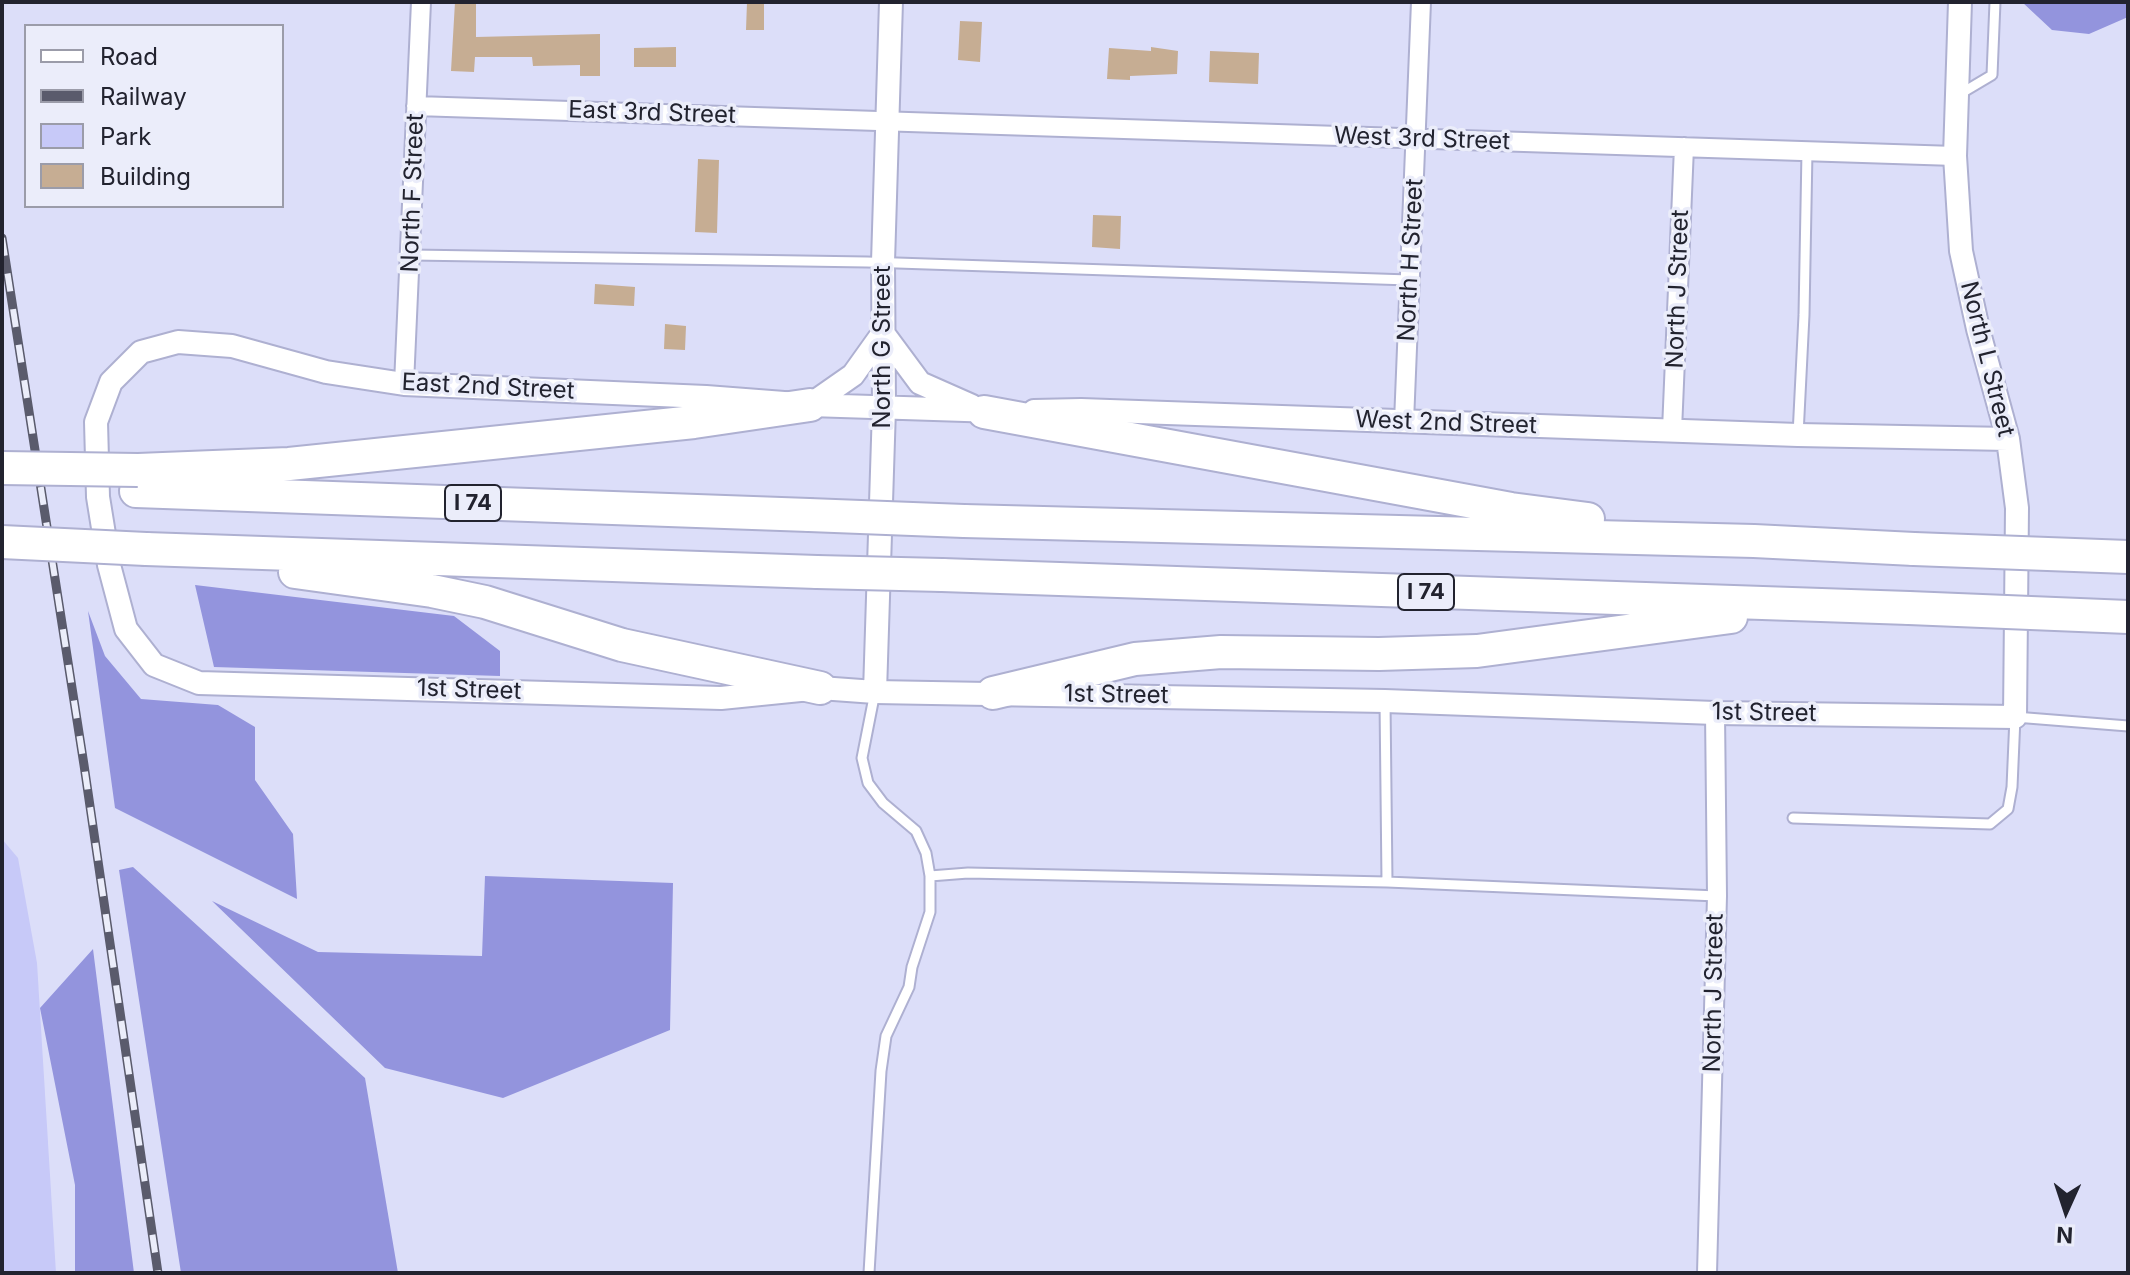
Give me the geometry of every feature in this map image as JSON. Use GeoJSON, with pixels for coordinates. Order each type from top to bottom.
{"type":"FeatureCollection","features":[{"type":"Feature","properties":{"kind":"highway"},"geometry":{"type":"LineString","coordinates":[[2,468],[137,481],[694,422],[810,405]]}},
{"type":"Feature","properties":{"kind":"highway"},"geometry":{"type":"LineString","coordinates":[[984,412],[1511,509],[1754,541]]}},
{"type":"Feature","properties":{"kind":"highway","name":"I 74"},"geometry":{"type":"LineString","coordinates":[[2,487],[137,481],[964,521],[1754,541],[2128,557]]}},
{"type":"Feature","properties":{"kind":"highway","name":"I 74"},"geometry":{"type":"LineString","coordinates":[[2,542],[186,551],[2128,617]]}},
{"type":"Feature","properties":{"kind":"highway"},"geometry":{"type":"LineString","coordinates":[[186,551],[316,576],[432,591],[485,602],[622,645],[820,688]]}},
{"type":"Feature","properties":{"kind":"highway"},"geometry":{"type":"LineString","coordinates":[[993,693],[1135,659],[1221,652],[1379,654],[1477,651],[1820,605]]}},
{"type":"Feature","properties":{"kind":"street","name":"North F Street"},"geometry":{"type":"LineString","coordinates":[[404,384],[421,2]]}},
{"type":"Feature","properties":{"kind":"street","name":"North G Street"},"geometry":{"type":"LineString","coordinates":[[875,692],[884,408],[883,262],[891,2]]}},
{"type":"Feature","properties":{"kind":"street","name":"North H Street"},"geometry":{"type":"LineString","coordinates":[[1404,422],[1421,2]]}},
{"type":"Feature","properties":{"kind":"street","name":"North L Street"},"geometry":{"type":"LineString","coordinates":[[1960,2],[1955,156],[1961,251],[1978,329],[2008,439],[2017,508],[2015,717]]}},
{"type":"Feature","properties":{"kind":"street","name":"East 3rd Street"},"geometry":{"type":"LineString","coordinates":[[416,106],[888,121]]}},
{"type":"Feature","properties":{"kind":"street","name":"West 3rd Street"},"geometry":{"type":"LineString","coordinates":[[888,121],[1955,156]]}},
{"type":"Feature","properties":{"kind":"street","name":"North J Street"},"geometry":{"type":"LineString","coordinates":[[1672,430],[1684,147]]}},
{"type":"Feature","properties":{"kind":"street"},"geometry":{"type":"LineString","coordinates":[[810,405],[853,375],[883,333],[920,383],[984,412]]}},
{"type":"Feature","properties":{"kind":"street","name":"East 2nd Street"},"geometry":{"type":"LineString","coordinates":[[126,629],[109,565],[98,497],[96,422],[111,382],[141,352],[178,342],[232,346],[326,372],[404,384],[884,408]]}},
{"type":"Feature","properties":{"kind":"street","name":"West 2nd Street"},"geometry":{"type":"LineString","coordinates":[[884,408],[984,412],[1081,410],[1798,435],[2008,439]]}},
{"type":"Feature","properties":{"kind":"street","name":"1st Street"},"geometry":{"type":"LineString","coordinates":[[126,629],[154,665],[199,683],[721,698],[820,688],[875,692],[1385,701],[1715,713],[2015,717]]}},
{"type":"Feature","properties":{"kind":"street","name":"North J Street"},"geometry":{"type":"LineString","coordinates":[[1707,1273],[1717,896],[1715,713]]}},
{"type":"Feature","properties":{"kind":"lane"},"geometry":{"type":"LineString","coordinates":[[1957,96],[1992,75],[1995,2]]}},
{"type":"Feature","properties":{"kind":"lane"},"geometry":{"type":"LineString","coordinates":[[1798,435],[1807,151]]}},
{"type":"Feature","properties":{"kind":"lane"},"geometry":{"type":"LineString","coordinates":[[412,255],[883,262],[1409,280]]}},
{"type":"Feature","properties":{"kind":"lane"},"geometry":{"type":"LineString","coordinates":[[869,1273],[881,1071],[886,1036],[909,987],[912,967],[930,912],[930,876],[926,853],[916,831],[883,803],[868,783],[862,758],[875,692]]}},
{"type":"Feature","properties":{"kind":"lane"},"geometry":{"type":"LineString","coordinates":[[1385,701],[1387,882]]}},
{"type":"Feature","properties":{"kind":"lane"},"geometry":{"type":"LineString","coordinates":[[1793,818],[1990,824],[2008,809],[2015,717]]}},
{"type":"Feature","properties":{"kind":"lane","name":"1st Street"},"geometry":{"type":"LineString","coordinates":[[2015,717],[2128,726]]}},
{"type":"Feature","properties":{"kind":"lane"},"geometry":{"type":"LineString","coordinates":[[930,876],[968,873],[1387,882],[1717,896]]}},
{"type":"Feature","properties":{"kind":"green space"},"geometry":{"type":"Polygon","coordinates":[[[2,839],[18,858],[37,963],[56,1273],[2,1273],[2,839]]]}},
{"type":"Feature","properties":{"kind":"shaded area"},"geometry":{"type":"Polygon","coordinates":[[[2022,2],[2128,2],[2128,17],[2089,34],[2052,30],[2022,2]]]}},
{"type":"Feature","properties":{"kind":"shaded area"},"geometry":{"type":"Polygon","coordinates":[[[195,585],[454,616],[500,651],[500,676],[214,667],[195,585]]]}},
{"type":"Feature","properties":{"kind":"shaded area"},"geometry":{"type":"Polygon","coordinates":[[[88,611],[105,656],[141,699],[218,705],[255,727],[255,780],[293,834],[297,899],[115,808],[88,611]]]}},
{"type":"Feature","properties":{"kind":"shaded area"},"geometry":{"type":"Polygon","coordinates":[[[133,867],[365,1078],[398,1273],[181,1273],[119,870],[133,867]]]}},
{"type":"Feature","properties":{"kind":"shaded area"},"geometry":{"type":"Polygon","coordinates":[[[485,876],[673,883],[670,1030],[503,1098],[385,1068],[212,901],[318,952],[482,956],[485,876]]]}},
{"type":"Feature","properties":{"kind":"shaded area"},"geometry":{"type":"Polygon","coordinates":[[[93,949],[134,1273],[75,1273],[75,1185],[40,1008],[93,949]]]}},
{"type":"Feature","properties":{"kind":"building"},"geometry":{"type":"Polygon","coordinates":[[[455,2],[476,2],[476,37],[600,34],[600,76],[580,76],[580,65],[533,66],[532,57],[475,57],[474,72],[451,71],[455,2]]]}},
{"type":"Feature","properties":{"kind":"building"},"geometry":{"type":"Polygon","coordinates":[[[747,2],[764,2],[764,30],[746,30],[747,2]]]}},
{"type":"Feature","properties":{"kind":"building"},"geometry":{"type":"Polygon","coordinates":[[[960,21],[982,22],[980,62],[958,60],[960,21]]]}},
{"type":"Feature","properties":{"kind":"building"},"geometry":{"type":"Polygon","coordinates":[[[676,47],[676,67],[634,67],[634,48],[676,47]]]}},
{"type":"Feature","properties":{"kind":"building"},"geometry":{"type":"Polygon","coordinates":[[[1151,47],[1178,51],[1177,74],[1130,76],[1130,80],[1107,79],[1109,48],[1151,51],[1151,47]]]}},
{"type":"Feature","properties":{"kind":"building"},"geometry":{"type":"Polygon","coordinates":[[[1210,51],[1259,53],[1258,84],[1209,82],[1210,51]]]}},
{"type":"Feature","properties":{"kind":"building"},"geometry":{"type":"Polygon","coordinates":[[[698,159],[719,160],[717,233],[695,232],[698,159]]]}},
{"type":"Feature","properties":{"kind":"building"},"geometry":{"type":"Polygon","coordinates":[[[1093,215],[1121,216],[1120,249],[1092,247],[1093,215]]]}},
{"type":"Feature","properties":{"kind":"building"},"geometry":{"type":"Polygon","coordinates":[[[595,284],[635,287],[634,306],[594,304],[595,284]]]}},
{"type":"Feature","properties":{"kind":"building"},"geometry":{"type":"Polygon","coordinates":[[[665,324],[686,326],[685,350],[664,349],[665,324]]]}},
{"type":"Feature","properties":{"kind":"railway"},"geometry":{"type":"LineString","coordinates":[[2,238],[84,765],[158,1273]]}}]}
